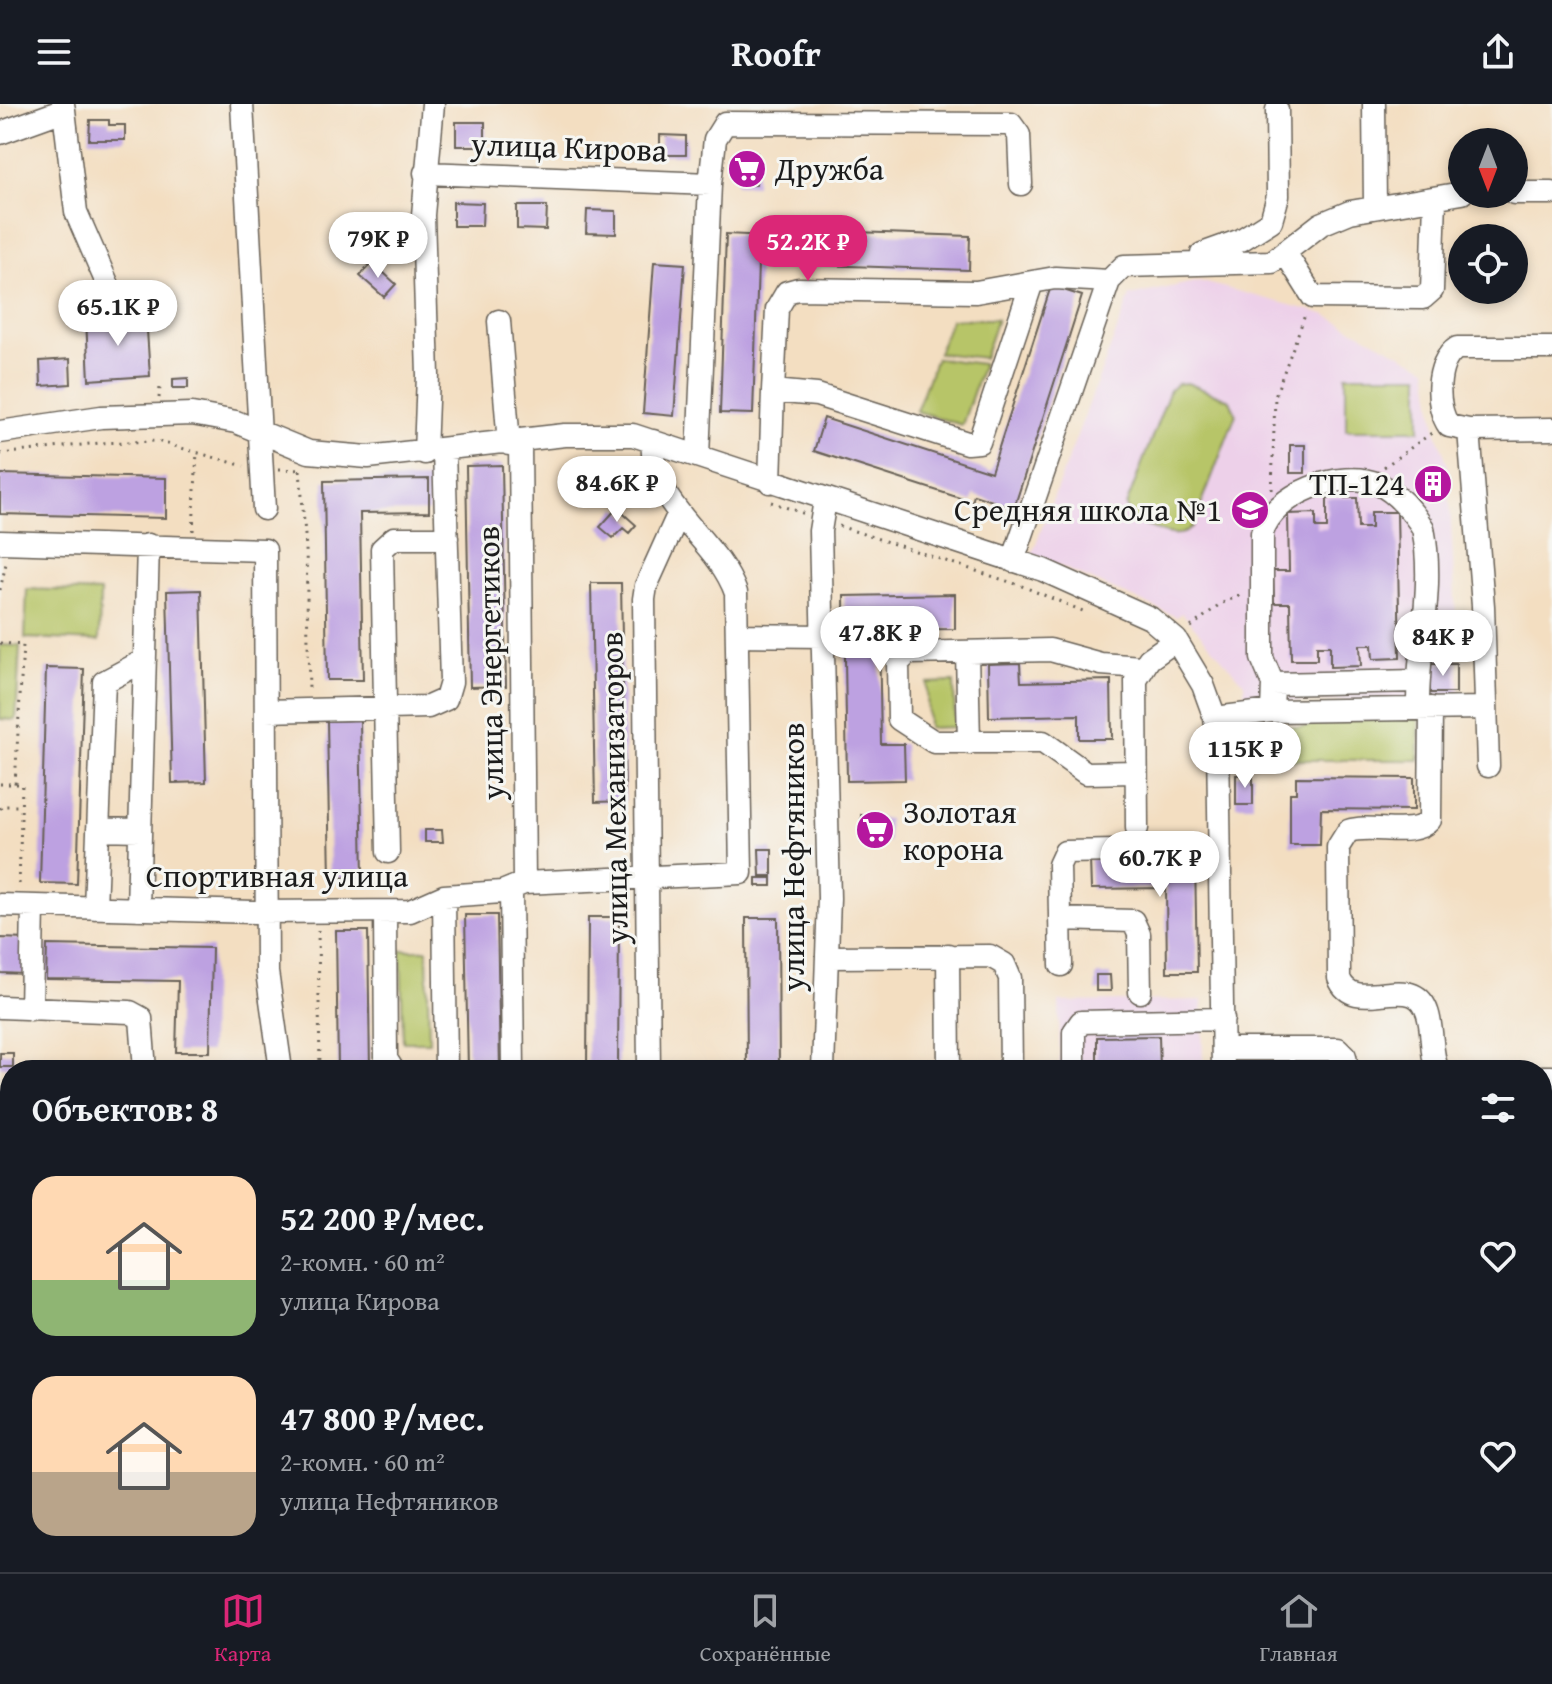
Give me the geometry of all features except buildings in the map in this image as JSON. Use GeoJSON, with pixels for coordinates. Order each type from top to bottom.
{"type":"FeatureCollection","features":[{"type":"Feature","properties":{"kind":"street"},"geometry":{"type":"LineString","coordinates":[[242,104],[264,509]]}},
{"type":"Feature","properties":{"kind":"street"},"geometry":{"type":"LineString","coordinates":[[266,711],[437,705],[450,692],[447,538],[435,452],[425,173],[433,104]]}},
{"type":"Feature","properties":{"kind":"street"},"geometry":{"type":"LineString","coordinates":[[1374,104],[1375,206]]}},
{"type":"Feature","properties":{"kind":"street"},"geometry":{"type":"LineString","coordinates":[[0,133],[64,107],[76,212],[114,299]]}},
{"type":"Feature","properties":{"kind":"street"},"geometry":{"type":"LineString","coordinates":[[1201,263],[1202,254],[1241,240],[1271,221],[1278,196],[1277,110]]}},
{"type":"Feature","properties":{"kind":"street","name":"улица Кирова"},"geometry":{"type":"LineString","coordinates":[[698,456],[710,184],[715,139],[725,123],[1011,124],[1019,135],[1021,184]]}},
{"type":"Feature","properties":{"kind":"street","name":"улица Кирова"},"geometry":{"type":"LineString","coordinates":[[425,173],[710,184]]}},
{"type":"Feature","properties":{"kind":"street"},"geometry":{"type":"LineString","coordinates":[[1528,193],[1552,193]]}},
{"type":"Feature","properties":{"kind":"street"},"geometry":{"type":"LineString","coordinates":[[1013,561],[1109,281],[1124,266],[1201,263],[1254,265],[1286,254],[1321,224],[1375,206],[1448,196]]}},
{"type":"Feature","properties":{"kind":"street"},"geometry":{"type":"LineString","coordinates":[[1286,254],[1313,297],[1423,298],[1429,295],[1435,199]]}},
{"type":"Feature","properties":{"kind":"street"},"geometry":{"type":"LineString","coordinates":[[768,491],[777,309],[787,292],[798,289],[976,292],[1055,278],[1109,281]]}},
{"type":"Feature","properties":{"kind":"street"},"geometry":{"type":"LineString","coordinates":[[773,391],[817,395],[974,444],[983,436],[1032,282]]}},
{"type":"Feature","properties":{"kind":"street","name":"улица Энергетиков"},"geometry":{"type":"LineString","coordinates":[[499,321],[514,443],[518,886],[513,1060]]}},
{"type":"Feature","properties":{"kind":"street"},"geometry":{"type":"LineString","coordinates":[[1552,348],[1457,348],[1452,351],[1441,377],[1441,408],[1446,423],[1456,429],[1552,429]]}},
{"type":"Feature","properties":{"kind":"street"},"geometry":{"type":"LineString","coordinates":[[0,432],[158,413],[219,417],[309,452],[334,456],[435,452],[592,433],[633,435],[698,456],[768,491],[823,510],[1013,561],[1117,602],[1161,625],[1176,640],[1203,685],[1215,718],[1223,1059],[1338,1049],[1346,1060]]}},
{"type":"Feature","properties":{"kind":"street"},"geometry":{"type":"LineString","coordinates":[[1469,430],[1483,606],[1488,766]]}},
{"type":"Feature","properties":{"kind":"street"},"geometry":{"type":"LineString","coordinates":[[653,441],[654,475],[679,513],[731,579],[736,593],[739,635],[824,636]]}},
{"type":"Feature","properties":{"kind":"street"},"geometry":{"type":"LineString","coordinates":[[1272,711],[1273,684],[1262,658],[1262,533],[1272,513],[1312,485],[1325,482],[1375,483],[1418,520],[1425,536],[1427,613],[1418,681],[1424,708],[1430,820],[1419,828],[1359,827],[1348,831],[1338,847],[1339,978],[1347,990],[1356,995],[1411,994],[1421,1001],[1429,1019],[1432,1060]]}},
{"type":"Feature","properties":{"kind":"street","name":"улица Нефтяников"},"geometry":{"type":"LineString","coordinates":[[823,510],[828,957],[823,1060]]}},
{"type":"Feature","properties":{"kind":"street","name":"улица Механизаторов"},"geometry":{"type":"LineString","coordinates":[[649,1060],[644,599],[679,513]]}},
{"type":"Feature","properties":{"kind":"street"},"geometry":{"type":"LineString","coordinates":[[388,852],[384,544],[394,538],[447,538]]}},
{"type":"Feature","properties":{"kind":"street"},"geometry":{"type":"LineString","coordinates":[[6,542],[265,550],[267,972],[280,1060]]}},
{"type":"Feature","properties":{"kind":"street"},"geometry":{"type":"LineString","coordinates":[[138,909],[148,545]]}},
{"type":"Feature","properties":{"kind":"street","name":"Спортивная улица"},"geometry":{"type":"LineString","coordinates":[[17,905],[385,912],[419,909],[444,896],[518,886],[647,876],[741,873],[739,635]]}},
{"type":"Feature","properties":{"kind":"street"},"geometry":{"type":"LineString","coordinates":[[1137,828],[1134,691],[1141,667],[1176,640]]}},
{"type":"Feature","properties":{"kind":"street"},"geometry":{"type":"LineString","coordinates":[[1135,772],[1086,773],[1043,742],[934,742],[903,725],[898,663],[903,656],[1050,650],[1101,664],[1141,667]]}},
{"type":"Feature","properties":{"kind":"street"},"geometry":{"type":"LineString","coordinates":[[967,652],[969,743]]}},
{"type":"Feature","properties":{"kind":"street"},"geometry":{"type":"LineString","coordinates":[[95,908],[104,682],[145,660]]}},
{"type":"Feature","properties":{"kind":"street"},"geometry":{"type":"LineString","coordinates":[[1273,684],[1418,681]]}},
{"type":"Feature","properties":{"kind":"street"},"geometry":{"type":"LineString","coordinates":[[1215,718],[1272,711],[1486,708]]}},
{"type":"Feature","properties":{"kind":"street"},"geometry":{"type":"LineString","coordinates":[[98,829],[140,830]]}},
{"type":"Feature","properties":{"kind":"street"},"geometry":{"type":"LineString","coordinates":[[1061,965],[1059,865],[1065,852],[1220,849]]}},
{"type":"Feature","properties":{"kind":"street"},"geometry":{"type":"LineString","coordinates":[[444,896],[446,1060]]}},
{"type":"Feature","properties":{"kind":"street"},"geometry":{"type":"LineString","coordinates":[[17,905],[31,1009]]}},
{"type":"Feature","properties":{"kind":"street"},"geometry":{"type":"LineString","coordinates":[[385,912],[387,1060]]}},
{"type":"Feature","properties":{"kind":"street"},"geometry":{"type":"LineString","coordinates":[[1060,919],[1133,921],[1139,934],[1140,992]]}},
{"type":"Feature","properties":{"kind":"street"},"geometry":{"type":"LineString","coordinates":[[828,957],[948,955],[999,959],[1008,970],[1011,1060]]}},
{"type":"Feature","properties":{"kind":"street"},"geometry":{"type":"LineString","coordinates":[[948,955],[949,1060]]}},
{"type":"Feature","properties":{"kind":"street"},"geometry":{"type":"LineString","coordinates":[[0,1007],[130,1012],[141,1018],[144,1027],[145,1060]]}},
{"type":"Feature","properties":{"kind":"street"},"geometry":{"type":"LineString","coordinates":[[1074,1060],[1074,1032],[1081,1022],[1223,1019]]}},
{"type":"Feature","properties":{"kind":"path"},"geometry":{"type":"LineString","coordinates":[[1272,513],[1275,396],[1313,297]]}},
{"type":"Feature","properties":{"kind":"path"},"geometry":{"type":"LineString","coordinates":[[1375,483],[1379,470],[1446,423]]}},
{"type":"Feature","properties":{"kind":"path"},"geometry":{"type":"LineString","coordinates":[[0,454],[157,441],[249,468],[309,470]]}},
{"type":"Feature","properties":{"kind":"path"},"geometry":{"type":"LineString","coordinates":[[193,534],[197,451]]}},
{"type":"Feature","properties":{"kind":"path"},"geometry":{"type":"LineString","coordinates":[[300,470],[306,548],[309,710]]}},
{"type":"Feature","properties":{"kind":"path"},"geometry":{"type":"LineString","coordinates":[[768,491],[1092,614]]}},
{"type":"Feature","properties":{"kind":"path"},"geometry":{"type":"LineString","coordinates":[[0,590],[6,542]]}},
{"type":"Feature","properties":{"kind":"path"},"geometry":{"type":"LineString","coordinates":[[1176,640],[1220,604],[1235,597],[1261,592]]}},
{"type":"Feature","properties":{"kind":"path"},"geometry":{"type":"LineString","coordinates":[[0,643],[23,645],[15,784]]}},
{"type":"Feature","properties":{"kind":"path"},"geometry":{"type":"LineString","coordinates":[[0,784],[22,784],[17,905]]}},
{"type":"Feature","properties":{"kind":"path"},"geometry":{"type":"LineString","coordinates":[[0,809],[2,806],[21,806]]}},
{"type":"Feature","properties":{"kind":"path"},"geometry":{"type":"LineString","coordinates":[[317,912],[320,1060]]}},
{"type":"Feature","properties":{"kind":"shaded area","name":"Средняя школа №1"},"geometry":{"type":"Polygon","coordinates":[[[1199,281],[1324,314],[1427,368],[1436,430],[1448,466],[1460,699],[1245,702],[1244,683],[1182,613],[1177,617],[1032,554],[1130,296],[1199,281]]]}},
{"type":"Feature","properties":{"kind":"shaded area"},"geometry":{"type":"Polygon","coordinates":[[[1202,1000],[1203,1060],[1060,1060],[1059,1002],[1202,1000]]]}},
{"type":"Feature","properties":{"kind":"green space"},"geometry":{"type":"Polygon","coordinates":[[[951,319],[997,319],[984,358],[938,353],[951,319]]]}},
{"type":"Feature","properties":{"kind":"green space"},"geometry":{"type":"Polygon","coordinates":[[[936,358],[983,364],[962,425],[916,411],[936,358]]]}},
{"type":"Feature","properties":{"kind":"green space"},"geometry":{"type":"Polygon","coordinates":[[[1346,375],[1420,375],[1420,430],[1346,430],[1346,375]]]}},
{"type":"Feature","properties":{"kind":"green space"},"geometry":{"type":"Polygon","coordinates":[[[1187,383],[1230,400],[1236,414],[1193,526],[1180,534],[1172,534],[1132,519],[1126,506],[1170,390],[1177,384],[1187,383]]]}},
{"type":"Feature","properties":{"kind":"green space"},"geometry":{"type":"Polygon","coordinates":[[[27,589],[100,592],[99,641],[25,638],[27,589]]]}},
{"type":"Feature","properties":{"kind":"green space"},"geometry":{"type":"Polygon","coordinates":[[[0,645],[20,646],[16,720],[0,719],[0,645]]]}},
{"type":"Feature","properties":{"kind":"green space"},"geometry":{"type":"Polygon","coordinates":[[[954,682],[955,727],[928,728],[927,683],[954,682]]]}},
{"type":"Feature","properties":{"kind":"green space"},"geometry":{"type":"Polygon","coordinates":[[[1419,718],[1419,760],[1282,760],[1281,727],[1301,727],[1337,720],[1419,718]]]}},
{"type":"Feature","properties":{"kind":"green space"},"geometry":{"type":"Polygon","coordinates":[[[401,950],[427,950],[429,1042],[403,1042],[401,950]]]}},
{"type":"Feature","properties":{"kind":"place","name":"Дружба"},"geometry":{"type":"Point","coordinates":[747,169]}},
{"type":"Feature","properties":{"kind":"place","name":"ТП-124"},"geometry":{"type":"Point","coordinates":[1433,484]}},
{"type":"Feature","properties":{"kind":"place","name":"Средняя школа №1"},"geometry":{"type":"Point","coordinates":[1250,510]}},
{"type":"Feature","properties":{"kind":"place","name":"Золотая корона"},"geometry":{"type":"Point","coordinates":[875,830]}}]}
